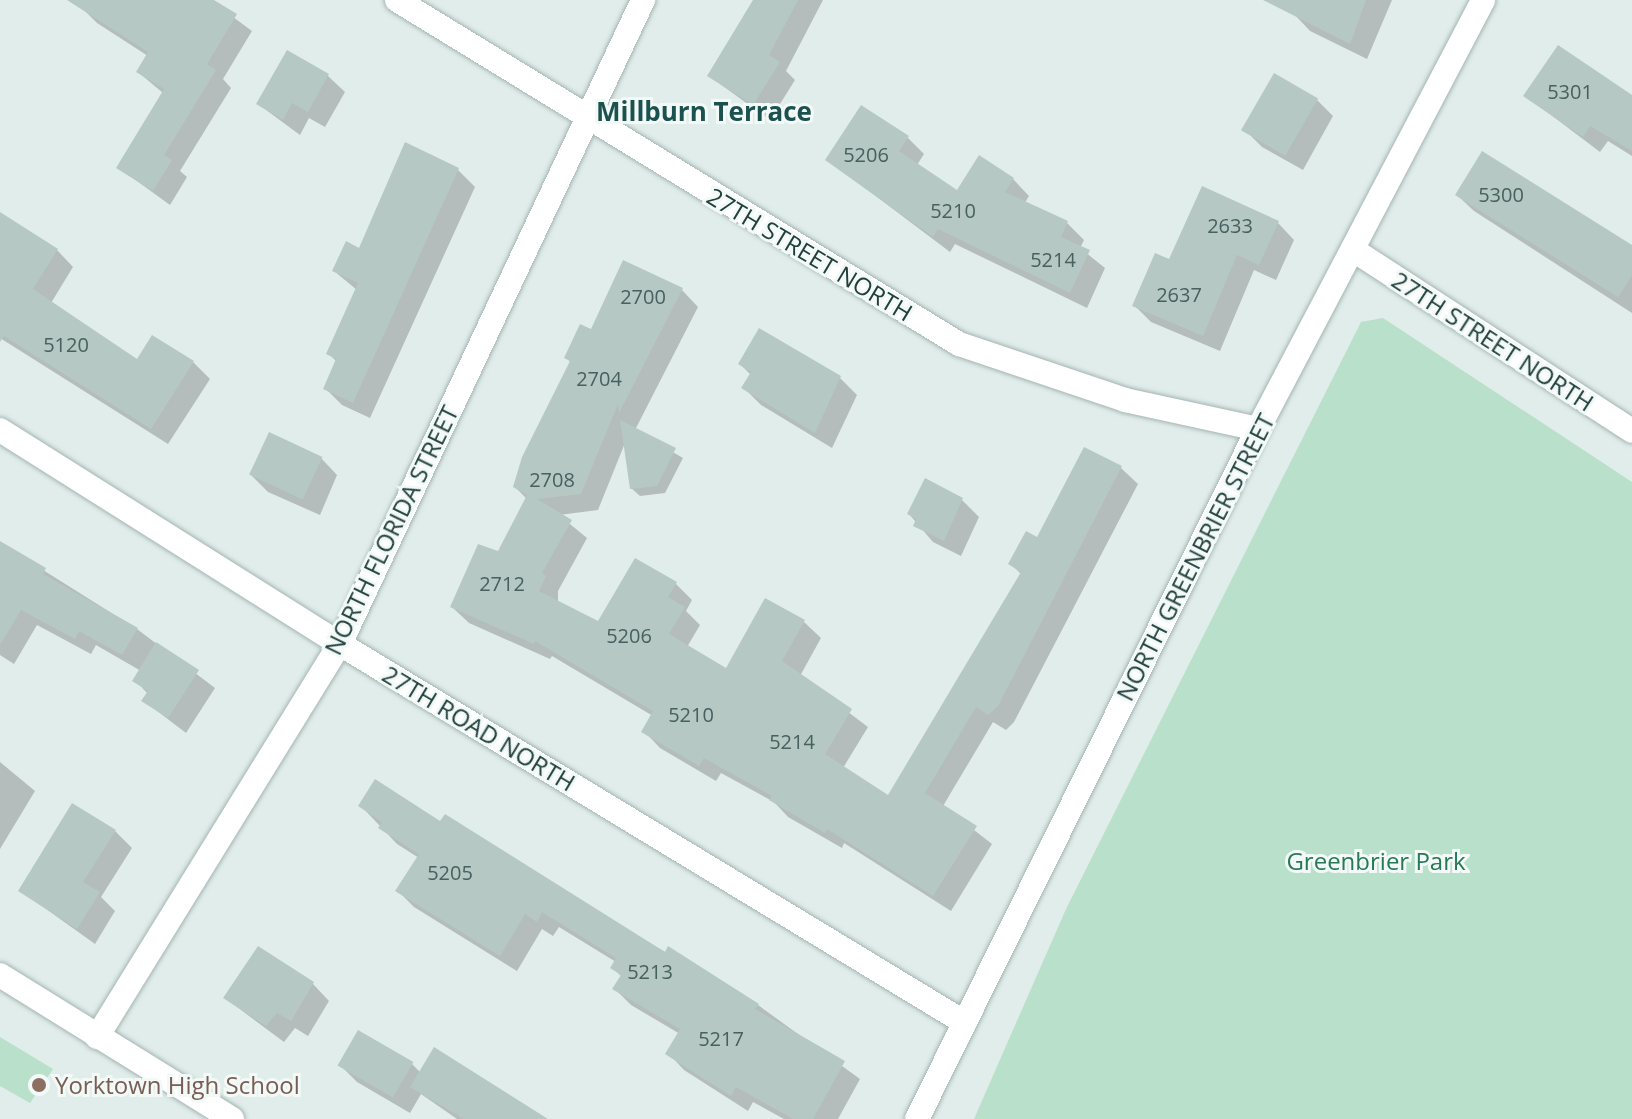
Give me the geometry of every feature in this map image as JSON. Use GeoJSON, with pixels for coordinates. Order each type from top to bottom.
{"type":"FeatureCollection","features":[{"type":"Feature","properties":{"kind":"street","name":"27TH STREET NORTH"},"geometry":{"type":"LineString","coordinates":[[397,0],[585,118],[959,344],[1125,400],[1258,429]]}},
{"type":"Feature","properties":{"kind":"street","name":"NORTH FLORIDA STREET"},"geometry":{"type":"LineString","coordinates":[[97,1037],[340,644],[643,0]]}},
{"type":"Feature","properties":{"kind":"street","name":"NORTH GREENBRIER STREET"},"geometry":{"type":"LineString","coordinates":[[917,1119],[962,1021],[1258,429],[1355,251],[1483,0]]}},
{"type":"Feature","properties":{"kind":"street","name":"27TH STREET NORTH"},"geometry":{"type":"LineString","coordinates":[[1355,251],[1632,431]]}},
{"type":"Feature","properties":{"kind":"street","name":"27TH ROAD NORTH"},"geometry":{"type":"LineString","coordinates":[[0,430],[340,644],[962,1021]]}},
{"type":"Feature","properties":{"kind":"street"},"geometry":{"type":"LineString","coordinates":[[0,975],[232,1119]]}},
{"type":"Feature","properties":{"kind":"green space","name":"Greenbrier Park"},"geometry":{"type":"Polygon","coordinates":[[[1383,318],[1632,482],[1632,1119],[974,1119],[1066,909],[1361,322],[1383,318]]]}},
{"type":"Feature","properties":{"kind":"green space"},"geometry":{"type":"Polygon","coordinates":[[[0,1037],[53,1069],[30,1103],[0,1086],[0,1037]]]}},
{"type":"Feature","properties":{"kind":"building"},"geometry":{"type":"Polygon","coordinates":[[[67,0],[214,0],[237,14],[207,64],[216,70],[164,155],[172,160],[153,191],[116,168],[164,89],[136,72],[148,52],[67,0]]]}},
{"type":"Feature","properties":{"kind":"building"},"geometry":{"type":"Polygon","coordinates":[[[753,0],[798,0],[769,55],[780,62],[753,105],[707,76],[753,0]]]}},
{"type":"Feature","properties":{"kind":"building"},"geometry":{"type":"Polygon","coordinates":[[[1263,0],[1366,0],[1350,44],[1263,0]]]}},
{"type":"Feature","properties":{"kind":"building"},"geometry":{"type":"Polygon","coordinates":[[[1558,45],[1632,95],[1632,151],[1590,126],[1583,137],[1523,96],[1558,45]]]}},
{"type":"Feature","properties":{"kind":"building"},"geometry":{"type":"Polygon","coordinates":[[[287,50],[329,74],[308,112],[292,103],[283,120],[256,104],[287,50]]]}},
{"type":"Feature","properties":{"kind":"building"},"geometry":{"type":"Polygon","coordinates":[[[1274,73],[1318,98],[1285,156],[1241,130],[1274,73]]]}},
{"type":"Feature","properties":{"kind":"building"},"geometry":{"type":"Polygon","coordinates":[[[861,105],[909,136],[899,151],[957,190],[979,155],[1014,178],[1005,192],[1068,221],[1061,237],[1090,250],[1070,293],[938,229],[933,237],[825,160],[861,105]]]}},
{"type":"Feature","properties":{"kind":"building"},"geometry":{"type":"Polygon","coordinates":[[[405,142],[459,168],[353,403],[323,389],[336,359],[326,354],[358,283],[332,271],[346,241],[359,248],[405,142]]]}},
{"type":"Feature","properties":{"kind":"building"},"geometry":{"type":"Polygon","coordinates":[[[1482,151],[1632,245],[1632,276],[1618,297],[1455,195],[1482,151]]]}},
{"type":"Feature","properties":{"kind":"building"},"geometry":{"type":"Polygon","coordinates":[[[1202,186],[1279,221],[1259,265],[1237,255],[1203,336],[1132,306],[1155,253],[1169,259],[1202,186]]]}},
{"type":"Feature","properties":{"kind":"building"},"geometry":{"type":"Polygon","coordinates":[[[0,212],[58,249],[33,289],[137,359],[152,335],[194,361],[151,429],[4,336],[0,342],[0,212]]]}},
{"type":"Feature","properties":{"kind":"building"},"geometry":{"type":"Polygon","coordinates":[[[623,260],[683,288],[619,413],[618,404],[581,494],[537,499],[572,520],[542,573],[546,576],[539,591],[598,621],[635,558],[677,582],[668,597],[685,607],[669,634],[726,668],[765,598],[805,620],[782,661],[852,709],[825,754],[888,795],[1021,572],[1008,564],[1026,531],[1037,537],[1084,447],[1122,466],[998,706],[988,715],[976,707],[925,793],[977,826],[933,896],[827,829],[825,833],[769,800],[772,796],[704,758],[699,766],[641,732],[653,711],[535,641],[534,644],[450,607],[478,544],[498,551],[527,495],[513,487],[522,457],[570,361],[564,358],[580,324],[591,329],[623,260]]]}},
{"type":"Feature","properties":{"kind":"building"},"geometry":{"type":"Polygon","coordinates":[[[759,328],[841,376],[815,433],[741,388],[751,372],[738,364],[759,328]]]}},
{"type":"Feature","properties":{"kind":"building"},"geometry":{"type":"Polygon","coordinates":[[[620,420],[676,448],[657,486],[630,489],[620,420]]]}},
{"type":"Feature","properties":{"kind":"building"},"geometry":{"type":"Polygon","coordinates":[[[269,432],[322,457],[303,500],[249,475],[269,432]]]}},
{"type":"Feature","properties":{"kind":"building"},"geometry":{"type":"Polygon","coordinates":[[[925,478],[963,498],[944,541],[913,526],[916,519],[907,514],[925,478]]]}},
{"type":"Feature","properties":{"kind":"building"},"geometry":{"type":"Polygon","coordinates":[[[0,541],[46,568],[43,574],[138,628],[122,655],[79,631],[75,639],[21,610],[0,645],[0,541]]]}},
{"type":"Feature","properties":{"kind":"building"},"geometry":{"type":"Polygon","coordinates":[[[156,642],[199,670],[168,718],[141,701],[148,691],[132,681],[156,642]]]}},
{"type":"Feature","properties":{"kind":"building"},"geometry":{"type":"Polygon","coordinates":[[[375,779],[440,821],[445,814],[665,952],[668,946],[759,1004],[755,1009],[845,1061],[813,1119],[793,1119],[736,1087],[731,1096],[665,1054],[680,1029],[612,989],[621,975],[610,968],[616,958],[542,912],[537,922],[525,914],[500,956],[395,891],[419,854],[378,828],[382,822],[358,806],[375,779]]]}},
{"type":"Feature","properties":{"kind":"building"},"geometry":{"type":"Polygon","coordinates":[[[72,803],[116,830],[83,882],[100,892],[77,929],[18,891],[72,803]]]}},
{"type":"Feature","properties":{"kind":"building"},"geometry":{"type":"Polygon","coordinates":[[[258,946],[314,982],[291,1021],[277,1013],[266,1026],[223,998],[258,946]]]}},
{"type":"Feature","properties":{"kind":"building"},"geometry":{"type":"Polygon","coordinates":[[[358,1030],[413,1062],[393,1098],[338,1066],[358,1030]]]}},
{"type":"Feature","properties":{"kind":"building"},"geometry":{"type":"Polygon","coordinates":[[[434,1047],[548,1119],[464,1119],[410,1087],[434,1047]]]}},
{"type":"Feature","properties":{"kind":"place","name":"Yorktown High School"},"geometry":{"type":"Point","coordinates":[39,1085]}},
{"type":"Feature","properties":{"kind":"district","name":"Millburn Terrace"},"geometry":{"type":"Point","coordinates":[704,112]}}]}
